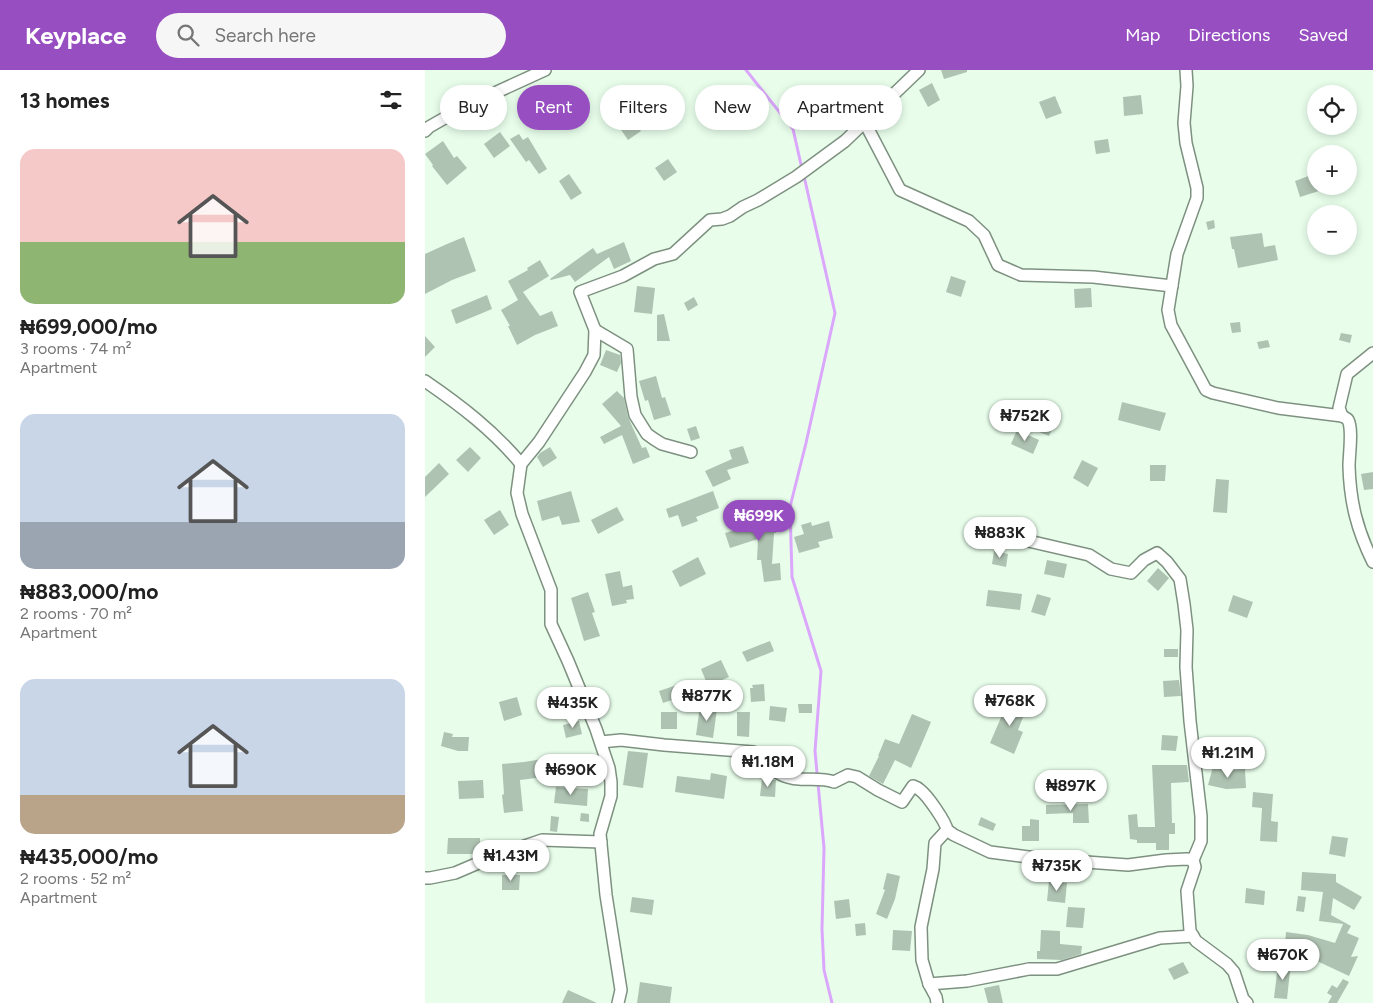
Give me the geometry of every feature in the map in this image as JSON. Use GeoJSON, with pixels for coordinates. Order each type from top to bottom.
{"type":"FeatureCollection","features":[{"type":"Feature","properties":{"kind":"street"},"geometry":{"type":"LineString","coordinates":[[425,131],[464,107],[545,70]]}},
{"type":"Feature","properties":{"kind":"street"},"geometry":{"type":"LineString","coordinates":[[902,87],[919,70]]}},
{"type":"Feature","properties":{"kind":"street"},"geometry":{"type":"LineString","coordinates":[[1186,70],[1187,86],[1184,123],[1186,143],[1197,188],[1197,198],[1177,254],[1168,310],[1171,325],[1206,390],[1213,394],[1278,408],[1347,418],[1349,421],[1349,467],[1354,512],[1363,542],[1373,562]]}},
{"type":"Feature","properties":{"kind":"street"},"geometry":{"type":"LineString","coordinates":[[619,1003],[621,990],[606,895],[600,834],[611,796],[609,768],[601,742],[551,624],[551,590],[517,494],[521,464],[539,442],[594,355],[595,330],[580,292],[623,276],[654,259],[673,254],[710,220],[730,216],[797,177],[857,130]]}},
{"type":"Feature","properties":{"kind":"street"},"geometry":{"type":"LineString","coordinates":[[869,130],[899,190],[969,221],[983,235],[998,265],[1021,275],[1093,277],[1172,286]]}},
{"type":"Feature","properties":{"kind":"street"},"geometry":{"type":"LineString","coordinates":[[595,330],[627,349],[629,384],[635,415],[647,434],[662,444],[691,452]]}},
{"type":"Feature","properties":{"kind":"street"},"geometry":{"type":"LineString","coordinates":[[1342,416],[1339,408],[1347,374],[1373,353]]}},
{"type":"Feature","properties":{"kind":"street"},"geometry":{"type":"LineString","coordinates":[[425,381],[477,420],[507,447],[521,464]]}},
{"type":"Feature","properties":{"kind":"street"},"geometry":{"type":"LineString","coordinates":[[1016,538],[1089,555],[1111,569],[1131,573],[1144,560],[1157,553],[1167,562],[1180,580],[1187,630],[1186,667],[1190,721],[1201,816],[1201,841],[1193,860],[1195,867],[1187,891],[1190,931],[1196,941],[1227,964],[1234,972],[1243,999],[1247,1003]]}},
{"type":"Feature","properties":{"kind":"street"},"geometry":{"type":"LineString","coordinates":[[601,742],[621,740],[753,752],[782,775],[796,779],[826,779],[834,782],[848,775],[857,776],[878,790],[902,802],[913,786],[922,791],[938,812],[947,830],[954,836],[990,852],[1044,859],[1128,865],[1166,860],[1193,860]]}},
{"type":"Feature","properties":{"kind":"street"},"geometry":{"type":"LineString","coordinates":[[937,1003],[937,997],[929,984],[922,960],[921,927],[933,869],[935,843],[947,830]]}},
{"type":"Feature","properties":{"kind":"street"},"geometry":{"type":"LineString","coordinates":[[425,878],[455,873],[490,858],[542,840],[601,842]]}},
{"type":"Feature","properties":{"kind":"street"},"geometry":{"type":"LineString","coordinates":[[929,984],[967,981],[1029,969],[1057,969],[1160,938],[1193,936]]}},
{"type":"Feature","properties":{"kind":"building"},"geometry":{"type":"Polygon","coordinates":[[[941,70],[967,70],[967,72],[944,79],[941,70]]]}},
{"type":"Feature","properties":{"kind":"building"},"geometry":{"type":"Polygon","coordinates":[[[932,83],[940,100],[928,107],[919,90],[932,83]]]}},
{"type":"Feature","properties":{"kind":"building"},"geometry":{"type":"Polygon","coordinates":[[[1141,95],[1143,114],[1124,116],[1123,97],[1141,95]]]}},
{"type":"Feature","properties":{"kind":"building"},"geometry":{"type":"Polygon","coordinates":[[[1055,96],[1062,113],[1046,119],[1039,102],[1055,96]]]}},
{"type":"Feature","properties":{"kind":"building"},"geometry":{"type":"Polygon","coordinates":[[[621,130],[640,130],[641,131],[628,140],[621,130]]]}},
{"type":"Feature","properties":{"kind":"building"},"geometry":{"type":"Polygon","coordinates":[[[500,132],[510,146],[494,158],[484,144],[500,132]]]}},
{"type":"Feature","properties":{"kind":"building"},"geometry":{"type":"Polygon","coordinates":[[[519,134],[523,140],[528,137],[547,169],[539,174],[529,160],[526,162],[510,139],[519,134]]]}},
{"type":"Feature","properties":{"kind":"building"},"geometry":{"type":"Polygon","coordinates":[[[1108,139],[1110,152],[1096,154],[1094,141],[1108,139]]]}},
{"type":"Feature","properties":{"kind":"building"},"geometry":{"type":"Polygon","coordinates":[[[443,141],[454,158],[457,156],[467,168],[447,185],[425,154],[443,141]]]}},
{"type":"Feature","properties":{"kind":"building"},"geometry":{"type":"Polygon","coordinates":[[[668,159],[677,172],[664,181],[655,168],[668,159]]]}},
{"type":"Feature","properties":{"kind":"building"},"geometry":{"type":"Polygon","coordinates":[[[569,174],[582,193],[571,200],[559,181],[569,174]]]}},
{"type":"Feature","properties":{"kind":"building"},"geometry":{"type":"Polygon","coordinates":[[[1307,177],[1307,195],[1300,197],[1295,181],[1307,177]]]}},
{"type":"Feature","properties":{"kind":"building"},"geometry":{"type":"Polygon","coordinates":[[[1214,220],[1215,228],[1208,230],[1206,222],[1214,220]]]}},
{"type":"Feature","properties":{"kind":"building"},"geometry":{"type":"Polygon","coordinates":[[[1262,233],[1264,247],[1275,245],[1278,260],[1238,268],[1230,237],[1262,233]]]}},
{"type":"Feature","properties":{"kind":"building"},"geometry":{"type":"Polygon","coordinates":[[[464,237],[476,271],[452,280],[425,294],[425,254],[464,237]]]}},
{"type":"Feature","properties":{"kind":"building"},"geometry":{"type":"Polygon","coordinates":[[[624,242],[631,261],[614,269],[609,257],[575,282],[570,275],[550,279],[593,248],[597,254],[624,242]]]}},
{"type":"Feature","properties":{"kind":"building"},"geometry":{"type":"Polygon","coordinates":[[[540,260],[549,276],[523,292],[540,316],[552,311],[558,326],[535,335],[517,345],[508,326],[510,326],[501,310],[518,300],[508,281],[528,270],[527,268],[540,260]]]}},
{"type":"Feature","properties":{"kind":"building"},"geometry":{"type":"Polygon","coordinates":[[[951,276],[966,281],[961,297],[946,292],[951,276]]]}},
{"type":"Feature","properties":{"kind":"building"},"geometry":{"type":"Polygon","coordinates":[[[637,286],[655,288],[652,314],[634,312],[637,286]]]}},
{"type":"Feature","properties":{"kind":"building"},"geometry":{"type":"Polygon","coordinates":[[[1091,288],[1092,307],[1075,308],[1074,289],[1091,288]]]}},
{"type":"Feature","properties":{"kind":"building"},"geometry":{"type":"Polygon","coordinates":[[[487,295],[492,309],[456,324],[451,310],[487,295]]]}},
{"type":"Feature","properties":{"kind":"building"},"geometry":{"type":"Polygon","coordinates":[[[694,297],[698,305],[688,311],[684,303],[694,297]]]}},
{"type":"Feature","properties":{"kind":"building"},"geometry":{"type":"Polygon","coordinates":[[[664,314],[670,341],[657,341],[657,315],[664,314]]]}},
{"type":"Feature","properties":{"kind":"building"},"geometry":{"type":"Polygon","coordinates":[[[1240,322],[1241,332],[1232,333],[1230,323],[1240,322]]]}},
{"type":"Feature","properties":{"kind":"building"},"geometry":{"type":"Polygon","coordinates":[[[1341,333],[1352,335],[1350,343],[1339,340],[1341,333]]]}},
{"type":"Feature","properties":{"kind":"building"},"geometry":{"type":"Polygon","coordinates":[[[425,336],[435,347],[425,357],[425,336]]]}},
{"type":"Feature","properties":{"kind":"building"},"geometry":{"type":"Polygon","coordinates":[[[1268,340],[1270,347],[1259,349],[1257,342],[1268,340]]]}},
{"type":"Feature","properties":{"kind":"building"},"geometry":{"type":"Polygon","coordinates":[[[606,350],[620,355],[621,363],[617,372],[600,365],[606,350]]]}},
{"type":"Feature","properties":{"kind":"building"},"geometry":{"type":"Polygon","coordinates":[[[656,376],[662,398],[665,397],[671,415],[654,420],[648,400],[645,401],[639,381],[656,376]]]}},
{"type":"Feature","properties":{"kind":"building"},"geometry":{"type":"Polygon","coordinates":[[[617,391],[624,398],[628,417],[642,448],[646,447],[650,457],[633,464],[622,435],[604,444],[600,437],[621,426],[602,404],[617,391]]]}},
{"type":"Feature","properties":{"kind":"building"},"geometry":{"type":"Polygon","coordinates":[[[1122,402],[1166,413],[1160,431],[1118,420],[1122,402]]]}},
{"type":"Feature","properties":{"kind":"building"},"geometry":{"type":"Polygon","coordinates":[[[1044,415],[1056,421],[1049,436],[1037,431],[1044,415]]]}},
{"type":"Feature","properties":{"kind":"building"},"geometry":{"type":"Polygon","coordinates":[[[696,426],[700,438],[691,441],[687,429],[696,426]]]}},
{"type":"Feature","properties":{"kind":"building"},"geometry":{"type":"Polygon","coordinates":[[[1017,430],[1039,440],[1033,454],[1011,444],[1017,430]]]}},
{"type":"Feature","properties":{"kind":"building"},"geometry":{"type":"Polygon","coordinates":[[[743,446],[749,463],[727,470],[731,479],[713,487],[705,471],[732,459],[729,450],[743,446]]]}},
{"type":"Feature","properties":{"kind":"building"},"geometry":{"type":"Polygon","coordinates":[[[470,447],[481,458],[468,472],[456,460],[470,447]]]}},
{"type":"Feature","properties":{"kind":"building"},"geometry":{"type":"Polygon","coordinates":[[[550,447],[557,458],[543,467],[537,457],[550,447]]]}},
{"type":"Feature","properties":{"kind":"building"},"geometry":{"type":"Polygon","coordinates":[[[1082,460],[1098,468],[1088,487],[1073,478],[1082,460]]]}},
{"type":"Feature","properties":{"kind":"building"},"geometry":{"type":"Polygon","coordinates":[[[439,463],[449,474],[425,497],[425,477],[439,463]]]}},
{"type":"Feature","properties":{"kind":"building"},"geometry":{"type":"Polygon","coordinates":[[[1150,465],[1166,465],[1165,481],[1150,481],[1150,465]]]}},
{"type":"Feature","properties":{"kind":"building"},"geometry":{"type":"Polygon","coordinates":[[[1373,472],[1373,489],[1364,490],[1361,474],[1373,472]]]}},
{"type":"Feature","properties":{"kind":"building"},"geometry":{"type":"Polygon","coordinates":[[[1216,479],[1229,480],[1227,513],[1213,512],[1216,479]]]}},
{"type":"Feature","properties":{"kind":"building"},"geometry":{"type":"Polygon","coordinates":[[[571,491],[580,522],[562,525],[559,516],[542,521],[537,501],[571,491]]]}},
{"type":"Feature","properties":{"kind":"building"},"geometry":{"type":"Polygon","coordinates":[[[713,491],[719,508],[696,517],[698,521],[682,527],[678,515],[669,518],[666,509],[713,491]]]}},
{"type":"Feature","properties":{"kind":"building"},"geometry":{"type":"Polygon","coordinates":[[[760,504],[765,519],[772,518],[776,533],[774,533],[772,564],[780,563],[781,580],[764,582],[761,560],[757,560],[758,539],[730,548],[725,533],[755,524],[750,508],[760,504]]]}},
{"type":"Feature","properties":{"kind":"building"},"geometry":{"type":"Polygon","coordinates":[[[617,507],[624,520],[598,534],[591,520],[617,507]]]}},
{"type":"Feature","properties":{"kind":"building"},"geometry":{"type":"Polygon","coordinates":[[[500,510],[509,525],[494,535],[484,520],[500,510]]]}},
{"type":"Feature","properties":{"kind":"building"},"geometry":{"type":"Polygon","coordinates":[[[829,521],[833,538],[818,542],[820,547],[799,553],[794,537],[804,534],[801,525],[811,522],[812,526],[829,521]]]}},
{"type":"Feature","properties":{"kind":"building"},"geometry":{"type":"Polygon","coordinates":[[[994,551],[1008,554],[1006,567],[992,564],[994,551]]]}},
{"type":"Feature","properties":{"kind":"building"},"geometry":{"type":"Polygon","coordinates":[[[698,557],[706,574],[680,587],[672,571],[698,557]]]}},
{"type":"Feature","properties":{"kind":"building"},"geometry":{"type":"Polygon","coordinates":[[[1047,560],[1067,564],[1064,578],[1044,574],[1047,560]]]}},
{"type":"Feature","properties":{"kind":"building"},"geometry":{"type":"Polygon","coordinates":[[[1158,568],[1169,578],[1158,591],[1147,581],[1158,568]]]}},
{"type":"Feature","properties":{"kind":"building"},"geometry":{"type":"Polygon","coordinates":[[[620,571],[623,587],[632,585],[634,599],[626,600],[627,603],[612,606],[605,574],[620,571]]]}},
{"type":"Feature","properties":{"kind":"building"},"geometry":{"type":"Polygon","coordinates":[[[988,590],[1022,594],[1020,610],[986,606],[988,590]]]}},
{"type":"Feature","properties":{"kind":"building"},"geometry":{"type":"Polygon","coordinates":[[[588,592],[595,612],[592,613],[600,636],[584,641],[571,598],[588,592]]]}},
{"type":"Feature","properties":{"kind":"building"},"geometry":{"type":"Polygon","coordinates":[[[1037,594],[1051,598],[1045,616],[1031,612],[1037,594]]]}},
{"type":"Feature","properties":{"kind":"building"},"geometry":{"type":"Polygon","coordinates":[[[1233,595],[1253,602],[1247,618],[1228,611],[1233,595]]]}},
{"type":"Feature","properties":{"kind":"building"},"geometry":{"type":"Polygon","coordinates":[[[770,641],[774,651],[747,662],[742,652],[770,641]]]}},
{"type":"Feature","properties":{"kind":"building"},"geometry":{"type":"Polygon","coordinates":[[[1164,649],[1178,649],[1178,657],[1164,657],[1164,649]]]}},
{"type":"Feature","properties":{"kind":"building"},"geometry":{"type":"Polygon","coordinates":[[[721,660],[729,677],[708,686],[701,669],[721,660]]]}},
{"type":"Feature","properties":{"kind":"building"},"geometry":{"type":"Polygon","coordinates":[[[1179,680],[1181,696],[1164,697],[1163,681],[1179,680]]]}},
{"type":"Feature","properties":{"kind":"building"},"geometry":{"type":"Polygon","coordinates":[[[680,684],[684,696],[663,703],[659,691],[680,684]]]}},
{"type":"Feature","properties":{"kind":"building"},"geometry":{"type":"Polygon","coordinates":[[[764,684],[765,701],[751,702],[750,688],[753,688],[752,685],[764,684]]]}},
{"type":"Feature","properties":{"kind":"building"},"geometry":{"type":"Polygon","coordinates":[[[517,697],[522,715],[504,721],[499,702],[517,697]]]}},
{"type":"Feature","properties":{"kind":"building"},"geometry":{"type":"Polygon","coordinates":[[[1009,699],[1027,707],[1018,730],[1023,732],[1014,754],[990,743],[1009,699]]]}},
{"type":"Feature","properties":{"kind":"building"},"geometry":{"type":"Polygon","coordinates":[[[798,704],[812,704],[812,713],[799,713],[798,704]]]}},
{"type":"Feature","properties":{"kind":"building"},"geometry":{"type":"Polygon","coordinates":[[[700,706],[717,709],[713,738],[696,735],[700,706]]]}},
{"type":"Feature","properties":{"kind":"building"},"geometry":{"type":"Polygon","coordinates":[[[770,706],[787,708],[785,722],[769,720],[770,706]]]}},
{"type":"Feature","properties":{"kind":"building"},"geometry":{"type":"Polygon","coordinates":[[[661,712],[677,712],[677,729],[661,729],[661,712]]]}},
{"type":"Feature","properties":{"kind":"building"},"geometry":{"type":"Polygon","coordinates":[[[737,712],[750,712],[749,737],[737,736],[737,712]]]}},
{"type":"Feature","properties":{"kind":"building"},"geometry":{"type":"Polygon","coordinates":[[[912,714],[931,722],[911,768],[895,760],[883,784],[869,776],[885,739],[899,744],[912,714]]]}},
{"type":"Feature","properties":{"kind":"building"},"geometry":{"type":"Polygon","coordinates":[[[579,721],[582,734],[566,738],[563,725],[579,721]]]}},
{"type":"Feature","properties":{"kind":"building"},"geometry":{"type":"Polygon","coordinates":[[[444,732],[453,734],[452,737],[469,737],[468,751],[458,751],[441,746],[444,732]]]}},
{"type":"Feature","properties":{"kind":"building"},"geometry":{"type":"Polygon","coordinates":[[[1162,735],[1178,736],[1176,751],[1161,750],[1162,735]]]}},
{"type":"Feature","properties":{"kind":"building"},"geometry":{"type":"Polygon","coordinates":[[[628,751],[648,753],[643,788],[623,785],[628,751]]]}},
{"type":"Feature","properties":{"kind":"building"},"geometry":{"type":"Polygon","coordinates":[[[542,759],[544,777],[520,780],[523,811],[504,813],[502,764],[542,759]]]}},
{"type":"Feature","properties":{"kind":"building"},"geometry":{"type":"Polygon","coordinates":[[[1152,765],[1187,765],[1189,782],[1171,783],[1172,823],[1175,823],[1175,834],[1169,834],[1169,850],[1156,850],[1156,843],[1137,843],[1137,840],[1130,839],[1128,815],[1137,814],[1138,827],[1155,827],[1152,765]]]}},
{"type":"Feature","properties":{"kind":"building"},"geometry":{"type":"Polygon","coordinates":[[[1213,767],[1225,770],[1245,769],[1246,788],[1226,789],[1208,785],[1213,767]]]}},
{"type":"Feature","properties":{"kind":"building"},"geometry":{"type":"Polygon","coordinates":[[[711,773],[727,776],[724,799],[675,792],[677,776],[710,780],[711,773]]]}},
{"type":"Feature","properties":{"kind":"building"},"geometry":{"type":"Polygon","coordinates":[[[762,778],[776,780],[775,797],[760,796],[762,778]]]}},
{"type":"Feature","properties":{"kind":"building"},"geometry":{"type":"Polygon","coordinates":[[[483,780],[484,798],[459,799],[458,781],[483,780]]]}},
{"type":"Feature","properties":{"kind":"building"},"geometry":{"type":"Polygon","coordinates":[[[556,787],[588,789],[587,806],[554,803],[556,787]]]}},
{"type":"Feature","properties":{"kind":"building"},"geometry":{"type":"Polygon","coordinates":[[[1253,792],[1273,794],[1271,821],[1278,822],[1277,842],[1260,841],[1262,808],[1252,807],[1253,792]]]}},
{"type":"Feature","properties":{"kind":"building"},"geometry":{"type":"Polygon","coordinates":[[[1088,804],[1089,823],[1073,823],[1073,813],[1046,814],[1046,805],[1088,804]]]}},
{"type":"Feature","properties":{"kind":"building"},"geometry":{"type":"Polygon","coordinates":[[[581,813],[589,814],[589,822],[580,821],[581,813]]]}},
{"type":"Feature","properties":{"kind":"building"},"geometry":{"type":"Polygon","coordinates":[[[551,816],[559,817],[557,832],[550,831],[551,816]]]}},
{"type":"Feature","properties":{"kind":"building"},"geometry":{"type":"Polygon","coordinates":[[[981,817],[996,824],[993,831],[978,825],[981,817]]]}},
{"type":"Feature","properties":{"kind":"building"},"geometry":{"type":"Polygon","coordinates":[[[1030,819],[1039,820],[1039,841],[1022,841],[1022,826],[1030,826],[1030,819]]]}},
{"type":"Feature","properties":{"kind":"building"},"geometry":{"type":"Polygon","coordinates":[[[1332,836],[1348,838],[1345,857],[1329,854],[1332,836]]]}},
{"type":"Feature","properties":{"kind":"building"},"geometry":{"type":"Polygon","coordinates":[[[448,838],[480,838],[480,854],[447,854],[448,838]]]}},
{"type":"Feature","properties":{"kind":"building"},"geometry":{"type":"Polygon","coordinates":[[[1302,872],[1336,874],[1336,882],[1362,897],[1354,910],[1333,898],[1331,915],[1351,926],[1347,933],[1359,938],[1351,957],[1358,956],[1349,976],[1285,946],[1286,932],[1308,935],[1335,943],[1343,924],[1319,921],[1323,892],[1301,890],[1302,872]]]}},
{"type":"Feature","properties":{"kind":"building"},"geometry":{"type":"Polygon","coordinates":[[[887,873],[900,876],[895,899],[887,919],[876,914],[885,890],[883,889],[887,873]]]}},
{"type":"Feature","properties":{"kind":"building"},"geometry":{"type":"Polygon","coordinates":[[[502,875],[520,875],[519,890],[502,890],[502,875]]]}},
{"type":"Feature","properties":{"kind":"building"},"geometry":{"type":"Polygon","coordinates":[[[1049,881],[1067,883],[1065,903],[1047,901],[1049,881]]]}},
{"type":"Feature","properties":{"kind":"building"},"geometry":{"type":"Polygon","coordinates":[[[1246,888],[1265,891],[1264,905],[1245,903],[1246,888]]]}},
{"type":"Feature","properties":{"kind":"building"},"geometry":{"type":"Polygon","coordinates":[[[1298,896],[1306,897],[1304,912],[1296,911],[1298,896]]]}},
{"type":"Feature","properties":{"kind":"building"},"geometry":{"type":"Polygon","coordinates":[[[632,897],[654,900],[652,915],[630,912],[632,897]]]}},
{"type":"Feature","properties":{"kind":"building"},"geometry":{"type":"Polygon","coordinates":[[[849,899],[851,917],[836,919],[834,901],[849,899]]]}},
{"type":"Feature","properties":{"kind":"building"},"geometry":{"type":"Polygon","coordinates":[[[1068,907],[1085,908],[1083,928],[1066,927],[1068,907]]]}},
{"type":"Feature","properties":{"kind":"building"},"geometry":{"type":"Polygon","coordinates":[[[865,923],[866,935],[856,936],[855,924],[865,923]]]}},
{"type":"Feature","properties":{"kind":"building"},"geometry":{"type":"Polygon","coordinates":[[[893,930],[912,931],[910,951],[892,950],[893,930]]]}},
{"type":"Feature","properties":{"kind":"building"},"geometry":{"type":"Polygon","coordinates":[[[1041,930],[1060,931],[1060,944],[1082,946],[1081,954],[1062,960],[1037,959],[1037,951],[1040,951],[1041,930]]]}},
{"type":"Feature","properties":{"kind":"building"},"geometry":{"type":"Polygon","coordinates":[[[1283,957],[1291,962],[1287,999],[1274,998],[1277,973],[1281,973],[1283,957]]]}},
{"type":"Feature","properties":{"kind":"building"},"geometry":{"type":"Polygon","coordinates":[[[1183,962],[1189,973],[1174,980],[1168,969],[1183,962]]]}},
{"type":"Feature","properties":{"kind":"building"},"geometry":{"type":"Polygon","coordinates":[[[1343,979],[1349,982],[1337,1003],[1328,1003],[1332,996],[1327,993],[1332,985],[1337,988],[1343,979]]]}},
{"type":"Feature","properties":{"kind":"building"},"geometry":{"type":"Polygon","coordinates":[[[640,982],[672,987],[670,1003],[637,1003],[640,982]]]}},
{"type":"Feature","properties":{"kind":"building"},"geometry":{"type":"Polygon","coordinates":[[[999,985],[1003,1003],[988,1003],[984,988],[999,985]]]}},
{"type":"Feature","properties":{"kind":"building"},"geometry":{"type":"Polygon","coordinates":[[[568,990],[597,1003],[562,1003],[568,990]]]}},
{"type":"Feature","properties":{"kind":"waterway"},"geometry":{"type":"LineString","coordinates":[[746,70],[793,129],[802,169]]}},
{"type":"Feature","properties":{"kind":"waterway"},"geometry":{"type":"LineString","coordinates":[[804,176],[835,313],[790,507],[792,577],[821,671],[815,751],[824,848],[822,929],[824,970],[832,1003]]}}]}
